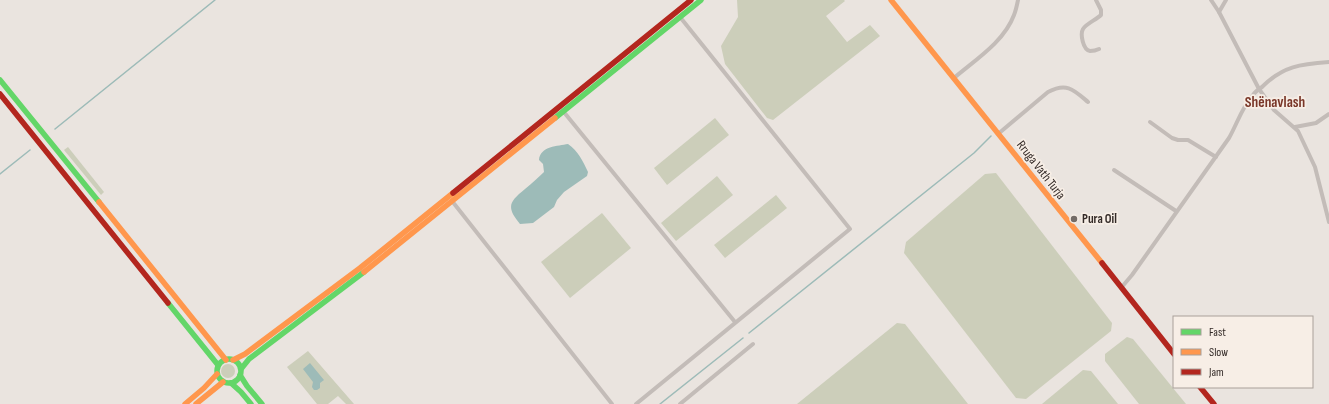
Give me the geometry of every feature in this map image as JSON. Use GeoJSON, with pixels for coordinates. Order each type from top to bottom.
{"type":"FeatureCollection","features":[{"type":"Feature","properties":{"kind":"street"},"geometry":{"type":"LineString","coordinates":[[218,365],[226,360],[232,360],[245,354],[360,268],[691,0]]}},
{"type":"Feature","properties":{"kind":"street"},"geometry":{"type":"LineString","coordinates":[[217,374],[223,382],[231,383],[237,380],[250,359],[338,293],[701,0]]}},
{"type":"Feature","properties":{"kind":"street","name":"Rruga Vath Turja"},"geometry":{"type":"LineString","coordinates":[[891,0],[1173,353]]}},
{"type":"Feature","properties":{"kind":"street"},"geometry":{"type":"LineString","coordinates":[[954,78],[1002,36],[1014,16],[1018,0]]}},
{"type":"Feature","properties":{"kind":"street"},"geometry":{"type":"LineString","coordinates":[[1096,0],[1101,10],[1100,15],[1084,27],[1081,35],[1087,50],[1090,51],[1099,49]]}},
{"type":"Feature","properties":{"kind":"street"},"geometry":{"type":"LineString","coordinates":[[1211,0],[1219,12],[1259,89],[1274,110],[1298,131],[1315,167],[1329,222]]}},
{"type":"Feature","properties":{"kind":"street"},"geometry":{"type":"LineString","coordinates":[[1219,12],[1226,0]]}},
{"type":"Feature","properties":{"kind":"street"},"geometry":{"type":"LineString","coordinates":[[636,404],[850,229],[680,17]]}},
{"type":"Feature","properties":{"kind":"street"},"geometry":{"type":"LineString","coordinates":[[1121,288],[1132,276],[1176,211],[1229,138],[1237,120],[1253,95],[1271,78],[1284,70],[1303,65],[1329,62]]}},
{"type":"Feature","properties":{"kind":"street"},"geometry":{"type":"LineString","coordinates":[[0,80],[226,360]]}},
{"type":"Feature","properties":{"kind":"street"},"geometry":{"type":"LineString","coordinates":[[998,134],[1048,92],[1056,88],[1064,87],[1072,89],[1088,102]]}},
{"type":"Feature","properties":{"kind":"street"},"geometry":{"type":"LineString","coordinates":[[0,94],[218,365],[217,374],[204,388],[185,404]]}},
{"type":"Feature","properties":{"kind":"street"},"geometry":{"type":"LineString","coordinates":[[563,111],[735,322]]}},
{"type":"Feature","properties":{"kind":"street"},"geometry":{"type":"LineString","coordinates":[[1295,127],[1319,121],[1329,114]]}},
{"type":"Feature","properties":{"kind":"street"},"geometry":{"type":"LineString","coordinates":[[1150,122],[1172,138],[1178,140],[1188,140],[1216,157]]}},
{"type":"Feature","properties":{"kind":"street"},"geometry":{"type":"LineString","coordinates":[[1114,170],[1176,211]]}},
{"type":"Feature","properties":{"kind":"street"},"geometry":{"type":"LineString","coordinates":[[1323,198],[1329,197]]}},
{"type":"Feature","properties":{"kind":"street"},"geometry":{"type":"LineString","coordinates":[[452,201],[612,404]]}},
{"type":"Feature","properties":{"kind":"street"},"geometry":{"type":"LineString","coordinates":[[680,404],[753,344]]}},
{"type":"Feature","properties":{"kind":"street"},"geometry":{"type":"LineString","coordinates":[[232,360],[239,364],[247,386],[262,404]]}},
{"type":"Feature","properties":{"kind":"street"},"geometry":{"type":"LineString","coordinates":[[196,404],[223,382]]}},
{"type":"Feature","properties":{"kind":"street"},"geometry":{"type":"LineString","coordinates":[[231,383],[251,404]]}},
{"type":"Feature","properties":{"kind":"street"},"geometry":{"type":"LineString","coordinates":[[1201,388],[1214,404]]}},
{"type":"Feature","properties":{"kind":"green space"},"geometry":{"type":"Polygon","coordinates":[[[737,0],[844,0],[845,1],[826,16],[847,42],[870,25],[880,36],[773,120],[767,118],[725,64],[721,46],[738,17],[737,0]]]}},
{"type":"Feature","properties":{"kind":"green space"},"geometry":{"type":"Polygon","coordinates":[[[715,118],[729,135],[667,185],[654,168],[715,118]]]}},
{"type":"Feature","properties":{"kind":"green space"},"geometry":{"type":"Polygon","coordinates":[[[68,147],[104,192],[101,195],[64,150],[68,147]]]}},
{"type":"Feature","properties":{"kind":"green space"},"geometry":{"type":"Polygon","coordinates":[[[996,173],[1112,323],[1111,331],[1026,399],[1016,398],[904,253],[906,242],[985,174],[996,173]]]}},
{"type":"Feature","properties":{"kind":"green space"},"geometry":{"type":"Polygon","coordinates":[[[717,176],[733,195],[676,241],[661,223],[717,176]]]}},
{"type":"Feature","properties":{"kind":"green space"},"geometry":{"type":"Polygon","coordinates":[[[776,195],[787,208],[725,258],[714,245],[776,195]]]}},
{"type":"Feature","properties":{"kind":"green space"},"geometry":{"type":"Polygon","coordinates":[[[602,213],[631,248],[570,298],[541,262],[602,213]]]}},
{"type":"Feature","properties":{"kind":"green space"},"geometry":{"type":"Polygon","coordinates":[[[897,323],[905,324],[968,404],[797,404],[897,323]]]}},
{"type":"Feature","properties":{"kind":"green space"},"geometry":{"type":"Polygon","coordinates":[[[1127,337],[1133,339],[1186,404],[1139,404],[1105,361],[1105,354],[1127,337]]]}},
{"type":"Feature","properties":{"kind":"green space"},"geometry":{"type":"Polygon","coordinates":[[[308,351],[354,404],[346,404],[338,396],[328,404],[317,404],[287,367],[308,351]]]}},
{"type":"Feature","properties":{"kind":"green space"},"geometry":{"type":"Polygon","coordinates":[[[225,364],[231,364],[235,368],[235,374],[231,378],[225,378],[221,374],[221,368],[225,364]]]}},
{"type":"Feature","properties":{"kind":"green space"},"geometry":{"type":"Polygon","coordinates":[[[1083,370],[1091,371],[1118,404],[1042,404],[1083,370]]]}},
{"type":"Feature","properties":{"kind":"water"},"geometry":{"type":"Polygon","coordinates":[[[568,144],[575,150],[582,160],[588,172],[587,176],[564,192],[557,200],[554,207],[533,223],[520,224],[511,209],[511,205],[516,198],[544,172],[543,164],[539,160],[540,155],[546,149],[568,144]]]}},
{"type":"Feature","properties":{"kind":"water"},"geometry":{"type":"Polygon","coordinates":[[[310,363],[324,380],[320,383],[320,388],[317,390],[314,390],[312,387],[313,382],[303,369],[310,363]]]}},
{"type":"Feature","properties":{"kind":"waterway"},"geometry":{"type":"LineString","coordinates":[[55,129],[215,0]]}},
{"type":"Feature","properties":{"kind":"waterway"},"geometry":{"type":"LineString","coordinates":[[749,333],[974,153],[991,136]]}},
{"type":"Feature","properties":{"kind":"waterway"},"geometry":{"type":"LineString","coordinates":[[0,174],[30,150]]}},
{"type":"Feature","properties":{"kind":"waterway"},"geometry":{"type":"LineString","coordinates":[[660,404],[743,338]]}},
{"type":"Feature","properties":{"kind":"traffic: fast"},"geometry":{"type":"LineString","coordinates":[[555,118],[701,0]]}},
{"type":"Feature","properties":{"kind":"traffic: fast"},"geometry":{"type":"LineString","coordinates":[[0,80],[99,202]]}},
{"type":"Feature","properties":{"kind":"traffic: fast"},"geometry":{"type":"LineString","coordinates":[[241,369],[249,359],[364,272]]}},
{"type":"Feature","properties":{"kind":"traffic: fast"},"geometry":{"type":"LineString","coordinates":[[168,303],[218,365]]}},
{"type":"Feature","properties":{"kind":"traffic: fast"},"geometry":{"type":"LineString","coordinates":[[229,359],[238,362],[241,371],[238,380],[229,383],[220,380],[217,371],[220,362],[229,359]]}},
{"type":"Feature","properties":{"kind":"traffic: fast"},"geometry":{"type":"LineString","coordinates":[[240,375],[262,404]]}},
{"type":"Feature","properties":{"kind":"traffic: fast"},"geometry":{"type":"LineString","coordinates":[[231,383],[251,404]]}},
{"type":"Feature","properties":{"kind":"traffic: slow"},"geometry":{"type":"LineString","coordinates":[[891,0],[1102,263]]}},
{"type":"Feature","properties":{"kind":"traffic: slow"},"geometry":{"type":"LineString","coordinates":[[364,272],[555,118]]}},
{"type":"Feature","properties":{"kind":"traffic: slow"},"geometry":{"type":"LineString","coordinates":[[233,360],[245,354],[360,268],[453,193]]}},
{"type":"Feature","properties":{"kind":"traffic: slow"},"geometry":{"type":"LineString","coordinates":[[99,202],[226,360]]}},
{"type":"Feature","properties":{"kind":"traffic: slow"},"geometry":{"type":"LineString","coordinates":[[185,404],[204,388],[217,374]]}},
{"type":"Feature","properties":{"kind":"traffic: slow"},"geometry":{"type":"LineString","coordinates":[[196,404],[223,382]]}},
{"type":"Feature","properties":{"kind":"traffic: jam"},"geometry":{"type":"LineString","coordinates":[[453,193],[691,0]]}},
{"type":"Feature","properties":{"kind":"traffic: jam"},"geometry":{"type":"LineString","coordinates":[[0,94],[168,303]]}},
{"type":"Feature","properties":{"kind":"traffic: jam"},"geometry":{"type":"LineString","coordinates":[[1102,263],[1173,353]]}},
{"type":"Feature","properties":{"kind":"traffic: jam"},"geometry":{"type":"LineString","coordinates":[[1201,388],[1214,404]]}},
{"type":"Feature","properties":{"kind":"place","name":"Pura Oil"},"geometry":{"type":"Point","coordinates":[1074,219]}},
{"type":"Feature","properties":{"kind":"district","name":"Shënavlash"},"geometry":{"type":"Point","coordinates":[1275,102]}}]}
